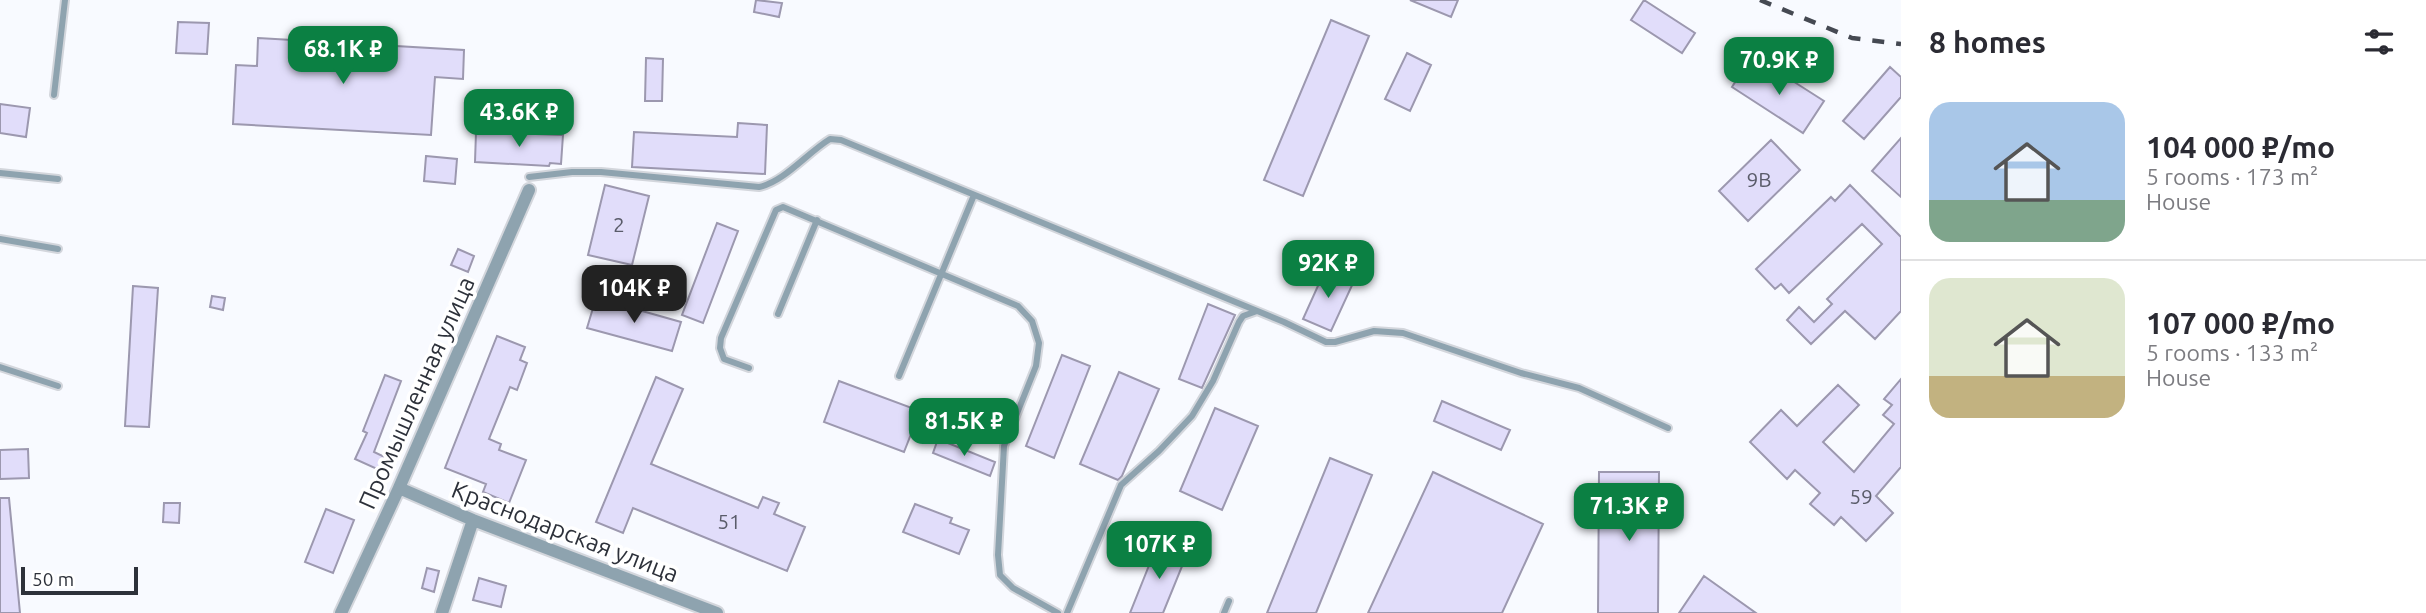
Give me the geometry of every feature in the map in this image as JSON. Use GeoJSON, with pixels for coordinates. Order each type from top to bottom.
{"type":"FeatureCollection","features":[{"type":"Feature","properties":{"kind":"street","name":"Промышленная улица"},"geometry":{"type":"LineString","coordinates":[[341,613],[399,488],[529,184]]}},
{"type":"Feature","properties":{"kind":"street","name":"Краснодарская улица"},"geometry":{"type":"LineString","coordinates":[[399,488],[474,520],[717,613]]}},
{"type":"Feature","properties":{"kind":"street"},"geometry":{"type":"LineString","coordinates":[[442,613],[474,520]]}},
{"type":"Feature","properties":{"kind":"lane"},"geometry":{"type":"LineString","coordinates":[[54,95],[65,0]]}},
{"type":"Feature","properties":{"kind":"lane"},"geometry":{"type":"LineString","coordinates":[[529,184],[572,172],[601,172],[759,187],[777,179],[813,149],[830,139],[841,141],[1257,311],[1325,342],[1335,342],[1374,331],[1403,333],[1521,373],[1579,388],[1668,428]]}},
{"type":"Feature","properties":{"kind":"lane"},"geometry":{"type":"LineString","coordinates":[[0,173],[58,178]]}},
{"type":"Feature","properties":{"kind":"lane"},"geometry":{"type":"LineString","coordinates":[[899,376],[974,195]]}},
{"type":"Feature","properties":{"kind":"lane"},"geometry":{"type":"LineString","coordinates":[[749,368],[724,359],[720,348],[721,338],[776,211],[783,207],[1018,306],[1032,321],[1039,343],[1036,366],[1004,446],[998,555],[1000,575],[1013,588],[1058,613]]}},
{"type":"Feature","properties":{"kind":"lane"},"geometry":{"type":"LineString","coordinates":[[778,314],[817,220]]}},
{"type":"Feature","properties":{"kind":"lane"},"geometry":{"type":"LineString","coordinates":[[0,239],[58,249]]}},
{"type":"Feature","properties":{"kind":"lane"},"geometry":{"type":"LineString","coordinates":[[1067,613],[1121,485],[1159,451],[1192,416],[1213,381],[1238,322],[1243,316],[1257,311]]}},
{"type":"Feature","properties":{"kind":"lane"},"geometry":{"type":"LineString","coordinates":[[0,367],[58,386]]}},
{"type":"Feature","properties":{"kind":"lane"},"geometry":{"type":"LineString","coordinates":[[1224,613],[1229,601]]}},
{"type":"Feature","properties":{"kind":"building"},"geometry":{"type":"Polygon","coordinates":[[[756,0],[782,3],[779,17],[754,12],[756,0]]]}},
{"type":"Feature","properties":{"kind":"building"},"geometry":{"type":"Polygon","coordinates":[[[1410,0],[1458,0],[1451,17],[1410,0]]]}},
{"type":"Feature","properties":{"kind":"building"},"geometry":{"type":"Polygon","coordinates":[[[1644,0],[1695,33],[1682,53],[1631,20],[1644,0]]]}},
{"type":"Feature","properties":{"kind":"building"},"geometry":{"type":"Polygon","coordinates":[[[1331,20],[1369,36],[1303,196],[1264,180],[1331,20]]]}},
{"type":"Feature","properties":{"kind":"building"},"geometry":{"type":"Polygon","coordinates":[[[178,22],[209,23],[207,54],[176,53],[178,22]]]}},
{"type":"Feature","properties":{"kind":"building"},"geometry":{"type":"Polygon","coordinates":[[[258,38],[464,50],[463,79],[435,77],[431,135],[233,124],[236,65],[257,66],[258,38]]]}},
{"type":"Feature","properties":{"kind":"building"},"geometry":{"type":"Polygon","coordinates":[[[1407,53],[1431,65],[1410,111],[1385,99],[1407,53]]]}},
{"type":"Feature","properties":{"kind":"building"},"geometry":{"type":"Polygon","coordinates":[[[646,58],[663,59],[662,101],[645,101],[646,58]]]}},
{"type":"Feature","properties":{"kind":"building"},"geometry":{"type":"Polygon","coordinates":[[[1748,62],[1783,85],[1788,78],[1824,101],[1803,133],[1732,87],[1748,62]]]}},
{"type":"Feature","properties":{"kind":"building"},"geometry":{"type":"Polygon","coordinates":[[[1890,67],[1901,77],[1901,97],[1864,139],[1843,121],[1890,67]]]}},
{"type":"Feature","properties":{"kind":"building"},"geometry":{"type":"Polygon","coordinates":[[[0,104],[30,108],[26,137],[0,133],[0,104]]]}},
{"type":"Feature","properties":{"kind":"building"},"geometry":{"type":"Polygon","coordinates":[[[738,123],[767,125],[765,174],[632,167],[634,132],[737,137],[738,123]]]}},
{"type":"Feature","properties":{"kind":"building"},"geometry":{"type":"Polygon","coordinates":[[[476,132],[563,135],[561,164],[550,163],[549,166],[475,162],[476,132]]]}},
{"type":"Feature","properties":{"kind":"building"},"geometry":{"type":"Polygon","coordinates":[[[1901,138],[1901,197],[1872,171],[1901,138]]]}},
{"type":"Feature","properties":{"kind":"building"},"geometry":{"type":"Polygon","coordinates":[[[1771,140],[1800,170],[1748,221],[1719,191],[1771,140]]]}},
{"type":"Feature","properties":{"kind":"building"},"geometry":{"type":"Polygon","coordinates":[[[426,156],[457,159],[455,184],[424,181],[426,156]]]}},
{"type":"Feature","properties":{"kind":"building"},"geometry":{"type":"Polygon","coordinates":[[[605,185],[649,196],[632,265],[588,255],[605,185]]]}},
{"type":"Feature","properties":{"kind":"building"},"geometry":{"type":"Polygon","coordinates":[[[1850,185],[1901,237],[1901,311],[1875,339],[1845,311],[1811,344],[1787,320],[1799,307],[1814,322],[1832,304],[1827,299],[1882,244],[1862,224],[1789,293],[1781,284],[1775,289],[1756,269],[1831,197],[1835,201],[1850,185]]]}},
{"type":"Feature","properties":{"kind":"building"},"geometry":{"type":"Polygon","coordinates":[[[717,223],[738,231],[703,323],[682,315],[717,223]]]}},
{"type":"Feature","properties":{"kind":"building"},"geometry":{"type":"Polygon","coordinates":[[[458,249],[474,256],[468,272],[451,265],[458,249]]]}},
{"type":"Feature","properties":{"kind":"building"},"geometry":{"type":"Polygon","coordinates":[[[1326,268],[1354,281],[1331,331],[1303,319],[1326,268]]]}},
{"type":"Feature","properties":{"kind":"building"},"geometry":{"type":"Polygon","coordinates":[[[133,286],[158,288],[149,427],[125,426],[133,286]]]}},
{"type":"Feature","properties":{"kind":"building"},"geometry":{"type":"Polygon","coordinates":[[[212,296],[225,298],[223,310],[210,307],[212,296]]]}},
{"type":"Feature","properties":{"kind":"building"},"geometry":{"type":"Polygon","coordinates":[[[596,298],[681,322],[672,351],[587,328],[596,298]]]}},
{"type":"Feature","properties":{"kind":"building"},"geometry":{"type":"Polygon","coordinates":[[[1208,304],[1235,315],[1202,388],[1179,379],[1208,304]]]}},
{"type":"Feature","properties":{"kind":"building"},"geometry":{"type":"Polygon","coordinates":[[[497,336],[525,347],[520,360],[527,363],[517,390],[510,387],[489,439],[501,444],[499,450],[526,460],[509,503],[483,492],[486,484],[445,468],[497,336]]]}},
{"type":"Feature","properties":{"kind":"building"},"geometry":{"type":"Polygon","coordinates":[[[1062,355],[1090,366],[1054,458],[1026,446],[1062,355]]]}},
{"type":"Feature","properties":{"kind":"building"},"geometry":{"type":"Polygon","coordinates":[[[1119,372],[1159,389],[1118,480],[1080,464],[1119,372]]]}},
{"type":"Feature","properties":{"kind":"building"},"geometry":{"type":"Polygon","coordinates":[[[385,375],[401,381],[374,452],[393,461],[388,474],[355,459],[367,433],[363,431],[385,375]]]}},
{"type":"Feature","properties":{"kind":"building"},"geometry":{"type":"Polygon","coordinates":[[[656,377],[683,389],[651,464],[758,508],[763,497],[779,503],[774,514],[805,527],[787,571],[633,508],[623,533],[596,522],[656,377]]]}},
{"type":"Feature","properties":{"kind":"building"},"geometry":{"type":"Polygon","coordinates":[[[1901,379],[1901,467],[1876,496],[1893,513],[1866,541],[1841,517],[1834,525],[1810,504],[1820,493],[1795,470],[1787,479],[1750,442],[1781,410],[1797,426],[1838,385],[1859,405],[1823,442],[1854,472],[1894,424],[1883,415],[1892,405],[1884,399],[1901,379]]]}},
{"type":"Feature","properties":{"kind":"building"},"geometry":{"type":"Polygon","coordinates":[[[839,381],[920,411],[904,452],[824,422],[839,381]]]}},
{"type":"Feature","properties":{"kind":"building"},"geometry":{"type":"Polygon","coordinates":[[[1442,401],[1510,430],[1501,450],[1434,421],[1442,401]]]}},
{"type":"Feature","properties":{"kind":"building"},"geometry":{"type":"Polygon","coordinates":[[[1215,408],[1258,426],[1222,510],[1180,491],[1215,408]]]}},
{"type":"Feature","properties":{"kind":"building"},"geometry":{"type":"Polygon","coordinates":[[[938,439],[995,462],[990,476],[933,453],[938,439]]]}},
{"type":"Feature","properties":{"kind":"building"},"geometry":{"type":"Polygon","coordinates":[[[28,449],[29,478],[0,479],[0,450],[28,449]]]}},
{"type":"Feature","properties":{"kind":"building"},"geometry":{"type":"Polygon","coordinates":[[[1330,458],[1372,475],[1316,613],[1267,613],[1330,458]]]}},
{"type":"Feature","properties":{"kind":"building"},"geometry":{"type":"Polygon","coordinates":[[[1433,472],[1543,524],[1502,613],[1368,613],[1433,472]]]}},
{"type":"Feature","properties":{"kind":"building"},"geometry":{"type":"Polygon","coordinates":[[[1599,472],[1659,472],[1658,613],[1598,613],[1599,472]]]}},
{"type":"Feature","properties":{"kind":"building"},"geometry":{"type":"Polygon","coordinates":[[[0,498],[9,498],[20,613],[0,613],[0,498]]]}},
{"type":"Feature","properties":{"kind":"building"},"geometry":{"type":"Polygon","coordinates":[[[164,503],[180,503],[179,523],[163,522],[164,503]]]}},
{"type":"Feature","properties":{"kind":"building"},"geometry":{"type":"Polygon","coordinates":[[[915,504],[952,518],[950,523],[969,530],[959,554],[903,532],[915,504]]]}},
{"type":"Feature","properties":{"kind":"building"},"geometry":{"type":"Polygon","coordinates":[[[326,509],[354,520],[333,573],[305,562],[326,509]]]}},
{"type":"Feature","properties":{"kind":"building"},"geometry":{"type":"Polygon","coordinates":[[[1158,543],[1187,554],[1163,613],[1130,613],[1158,543]]]}},
{"type":"Feature","properties":{"kind":"building"},"geometry":{"type":"Polygon","coordinates":[[[427,568],[439,571],[434,592],[422,588],[427,568]]]}},
{"type":"Feature","properties":{"kind":"building"},"geometry":{"type":"Polygon","coordinates":[[[1704,576],[1756,613],[1679,613],[1704,576]]]}},
{"type":"Feature","properties":{"kind":"building"},"geometry":{"type":"Polygon","coordinates":[[[479,578],[506,586],[501,607],[473,600],[479,578]]]}},
{"type":"Feature","properties":{"kind":"railway"},"geometry":{"type":"LineString","coordinates":[[1760,0],[1852,38],[1901,44]]}}]}
